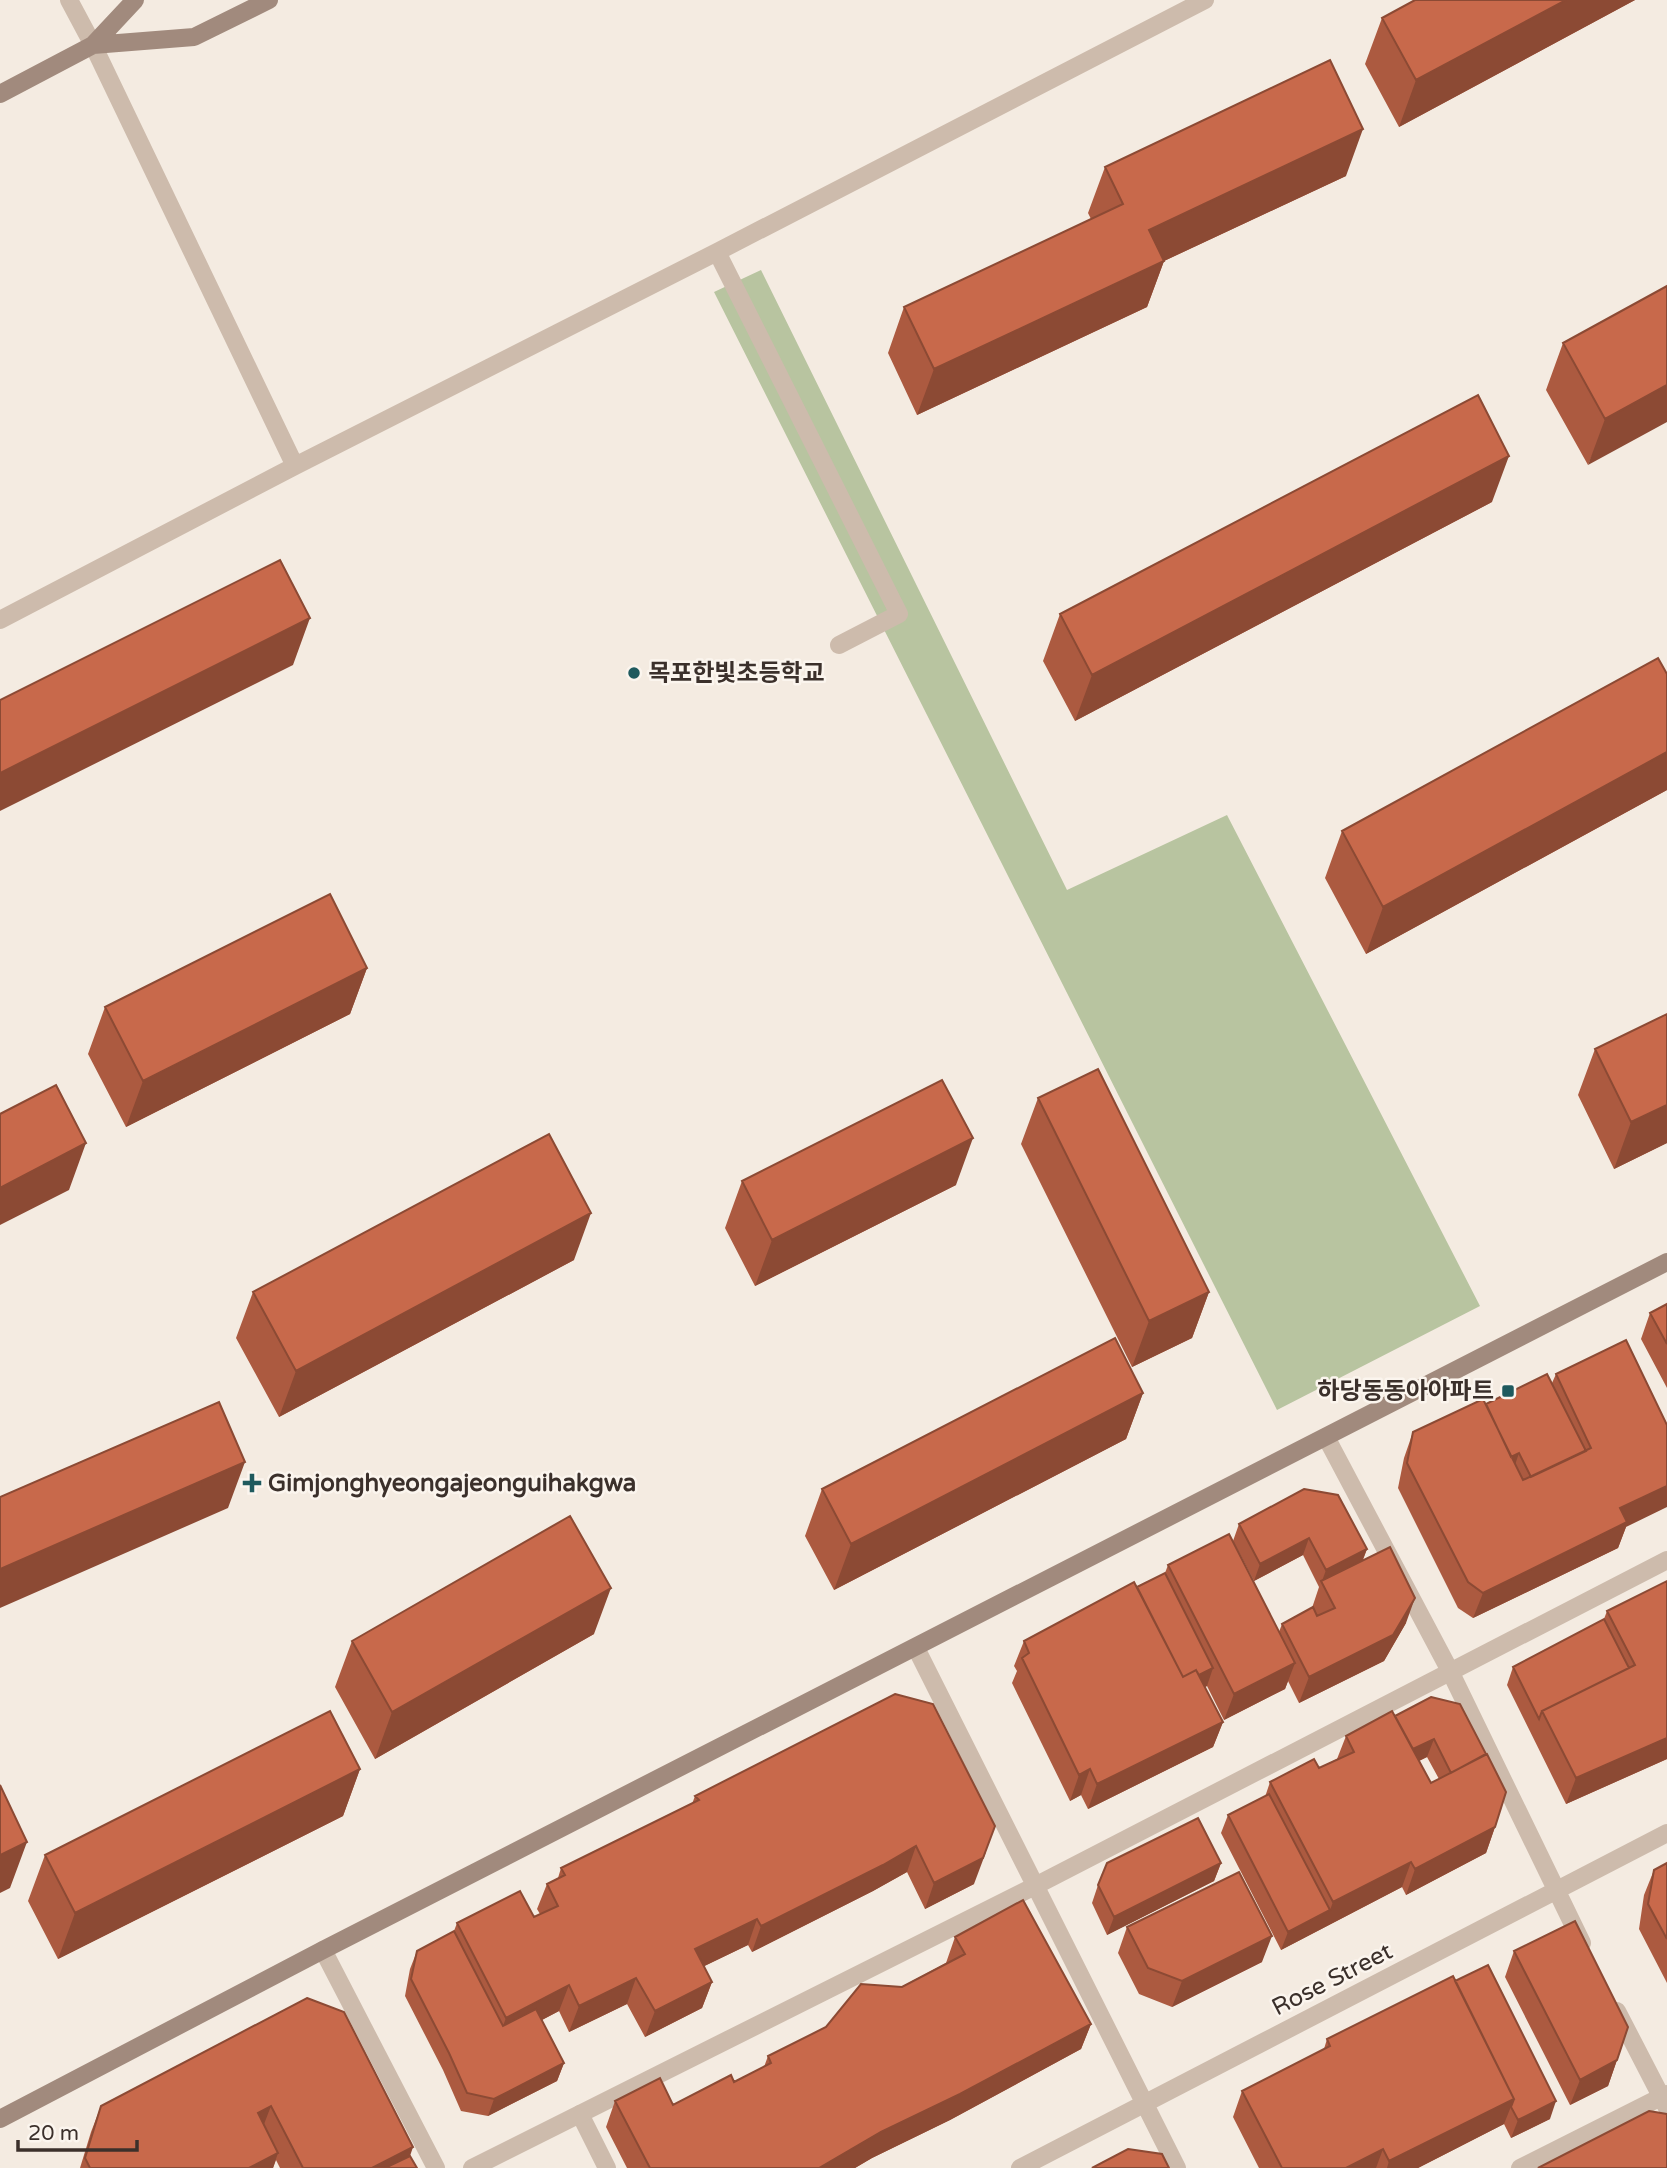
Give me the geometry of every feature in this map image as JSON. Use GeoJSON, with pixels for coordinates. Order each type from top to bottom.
{"type":"FeatureCollection","features":[{"type":"Feature","properties":{"kind":"street"},"geometry":{"type":"LineString","coordinates":[[69,0],[295,466]]}},
{"type":"Feature","properties":{"kind":"street"},"geometry":{"type":"LineString","coordinates":[[0,94],[93,45],[135,0]]}},
{"type":"Feature","properties":{"kind":"street"},"geometry":{"type":"LineString","coordinates":[[93,45],[194,37],[269,0]]}},
{"type":"Feature","properties":{"kind":"street"},"geometry":{"type":"LineString","coordinates":[[0,620],[1205,0]]}},
{"type":"Feature","properties":{"kind":"street"},"geometry":{"type":"LineString","coordinates":[[718,252],[899,614],[839,645]]}},
{"type":"Feature","properties":{"kind":"street"},"geometry":{"type":"LineString","coordinates":[[0,2119],[323,1950],[1667,1262]]}},
{"type":"Feature","properties":{"kind":"street"},"geometry":{"type":"LineString","coordinates":[[1326,1437],[1450,1671],[1593,1964]]}},
{"type":"Feature","properties":{"kind":"street"},"geometry":{"type":"LineString","coordinates":[[472,2168],[1035,1886],[1667,1560]]}},
{"type":"Feature","properties":{"kind":"street"},"geometry":{"type":"LineString","coordinates":[[916,1648],[1177,2168]]}},
{"type":"Feature","properties":{"kind":"street","name":"Rose Street"},"geometry":{"type":"LineString","coordinates":[[1020,2168],[1667,1833]]}},
{"type":"Feature","properties":{"kind":"street"},"geometry":{"type":"LineString","coordinates":[[323,1950],[436,2168]]}},
{"type":"Feature","properties":{"kind":"street"},"geometry":{"type":"LineString","coordinates":[[1520,2168],[1665,2100],[1612,2000]]}},
{"type":"Feature","properties":{"kind":"street"},"geometry":{"type":"LineString","coordinates":[[580,2114],[607,2168]]}},
{"type":"Feature","properties":{"kind":"green space"},"geometry":{"type":"Polygon","coordinates":[[[761,270],[1067,890],[1227,815],[1480,1306],[1277,1410],[714,292],[761,270]]]}},
{"type":"Feature","properties":{"kind":"building"},"geometry":{"type":"Polygon","coordinates":[[[1415,0],[1566,0],[1416,80],[1382,18],[1415,0]]]}},
{"type":"Feature","properties":{"kind":"building"},"geometry":{"type":"Polygon","coordinates":[[[1330,60],[1363,129],[1149,230],[1164,261],[934,369],[904,307],[1123,204],[1105,167],[1330,60]]]}},
{"type":"Feature","properties":{"kind":"building"},"geometry":{"type":"Polygon","coordinates":[[[1667,286],[1667,385],[1605,419],[1563,343],[1667,286]]]}},
{"type":"Feature","properties":{"kind":"building"},"geometry":{"type":"Polygon","coordinates":[[[1478,395],[1509,456],[1092,675],[1060,614],[1478,395]]]}},
{"type":"Feature","properties":{"kind":"building"},"geometry":{"type":"Polygon","coordinates":[[[280,560],[310,618],[0,773],[0,700],[280,560]]]}},
{"type":"Feature","properties":{"kind":"building"},"geometry":{"type":"Polygon","coordinates":[[[1658,658],[1667,674],[1667,752],[1383,907],[1342,831],[1658,658]]]}},
{"type":"Feature","properties":{"kind":"building"},"geometry":{"type":"Polygon","coordinates":[[[330,894],[367,968],[143,1081],[105,1007],[330,894]]]}},
{"type":"Feature","properties":{"kind":"building"},"geometry":{"type":"Polygon","coordinates":[[[1667,1014],[1667,1105],[1631,1122],[1595,1049],[1667,1014]]]}},
{"type":"Feature","properties":{"kind":"building"},"geometry":{"type":"Polygon","coordinates":[[[1098,1069],[1209,1292],[1149,1321],[1038,1098],[1098,1069]]]}},
{"type":"Feature","properties":{"kind":"building"},"geometry":{"type":"Polygon","coordinates":[[[942,1080],[973,1138],[772,1240],[742,1181],[942,1080]]]}},
{"type":"Feature","properties":{"kind":"building"},"geometry":{"type":"Polygon","coordinates":[[[56,1085],[86,1143],[0,1188],[0,1114],[56,1085]]]}},
{"type":"Feature","properties":{"kind":"building"},"geometry":{"type":"Polygon","coordinates":[[[549,1134],[591,1213],[296,1371],[253,1292],[549,1134]]]}},
{"type":"Feature","properties":{"kind":"building"},"geometry":{"type":"Polygon","coordinates":[[[1667,1304],[1667,1344],[1650,1313],[1667,1304]]]}},
{"type":"Feature","properties":{"kind":"building"},"geometry":{"type":"Polygon","coordinates":[[[1115,1338],[1143,1393],[851,1544],[822,1489],[1115,1338]]]}},
{"type":"Feature","properties":{"kind":"building"},"geometry":{"type":"Polygon","coordinates":[[[1626,1340],[1667,1425],[1667,1486],[1620,1508],[1627,1522],[1483,1593],[1468,1582],[1407,1463],[1413,1432],[1483,1399],[1523,1480],[1591,1448],[1556,1374],[1626,1340]]]}},
{"type":"Feature","properties":{"kind":"building"},"geometry":{"type":"Polygon","coordinates":[[[1547,1374],[1586,1451],[1531,1477],[1519,1453],[1511,1457],[1486,1404],[1547,1374]]]}},
{"type":"Feature","properties":{"kind":"building"},"geometry":{"type":"Polygon","coordinates":[[[219,1402],[245,1462],[0,1569],[0,1497],[219,1402]]]}},
{"type":"Feature","properties":{"kind":"building"},"geometry":{"type":"Polygon","coordinates":[[[1304,1489],[1338,1495],[1367,1549],[1326,1570],[1309,1538],[1260,1564],[1239,1524],[1304,1489]]]}},
{"type":"Feature","properties":{"kind":"building"},"geometry":{"type":"Polygon","coordinates":[[[570,1516],[611,1588],[392,1712],[352,1641],[570,1516]]]}},
{"type":"Feature","properties":{"kind":"building"},"geometry":{"type":"Polygon","coordinates":[[[1229,1534],[1295,1663],[1234,1694],[1168,1565],[1229,1534]]]}},
{"type":"Feature","properties":{"kind":"building"},"geometry":{"type":"Polygon","coordinates":[[[1390,1547],[1415,1598],[1393,1635],[1309,1677],[1282,1624],[1313,1607],[1317,1616],[1335,1608],[1321,1581],[1390,1547]]]}},
{"type":"Feature","properties":{"kind":"building"},"geometry":{"type":"Polygon","coordinates":[[[1165,1573],[1213,1668],[1199,1675],[1196,1670],[1183,1677],[1137,1587],[1165,1573]]]}},
{"type":"Feature","properties":{"kind":"building"},"geometry":{"type":"Polygon","coordinates":[[[1667,1581],[1667,1738],[1576,1778],[1542,1711],[1635,1665],[1607,1611],[1667,1581]]]}},
{"type":"Feature","properties":{"kind":"building"},"geometry":{"type":"Polygon","coordinates":[[[1134,1582],[1183,1677],[1196,1670],[1223,1722],[1097,1784],[1090,1769],[1079,1775],[1022,1658],[1029,1653],[1024,1641],[1134,1582]]]}},
{"type":"Feature","properties":{"kind":"building"},"geometry":{"type":"Polygon","coordinates":[[[1604,1619],[1629,1668],[1542,1711],[1539,1719],[1513,1667],[1604,1619]]]}},
{"type":"Feature","properties":{"kind":"building"},"geometry":{"type":"Polygon","coordinates":[[[895,1694],[933,1704],[995,1826],[983,1858],[934,1883],[916,1846],[761,1926],[757,1919],[695,1949],[712,1982],[655,2011],[636,1978],[579,2006],[569,1985],[506,2018],[457,1923],[520,1891],[534,1917],[558,1906],[547,1884],[565,1875],[561,1868],[699,1800],[695,1796],[895,1694]]]}},
{"type":"Feature","properties":{"kind":"building"},"geometry":{"type":"Polygon","coordinates":[[[1431,1697],[1460,1704],[1486,1754],[1451,1773],[1434,1739],[1413,1749],[1395,1716],[1431,1697]]]}},
{"type":"Feature","properties":{"kind":"building"},"geometry":{"type":"Polygon","coordinates":[[[330,1711],[360,1769],[75,1913],[45,1855],[330,1711]]]}},
{"type":"Feature","properties":{"kind":"building"},"geometry":{"type":"Polygon","coordinates":[[[1392,1711],[1431,1783],[1487,1754],[1506,1792],[1495,1827],[1415,1869],[1411,1862],[1333,1902],[1270,1782],[1314,1759],[1319,1768],[1354,1752],[1346,1736],[1392,1711]]]}},
{"type":"Feature","properties":{"kind":"building"},"geometry":{"type":"Polygon","coordinates":[[[0,1785],[27,1842],[0,1855],[0,1785]]]}},
{"type":"Feature","properties":{"kind":"building"},"geometry":{"type":"Polygon","coordinates":[[[1269,1794],[1330,1910],[1288,1932],[1228,1815],[1269,1794]]]}},
{"type":"Feature","properties":{"kind":"building"},"geometry":{"type":"Polygon","coordinates":[[[1198,1818],[1221,1863],[1114,1917],[1098,1885],[1107,1863],[1198,1818]]]}},
{"type":"Feature","properties":{"kind":"building"},"geometry":{"type":"Polygon","coordinates":[[[1667,1863],[1667,1939],[1648,1904],[1654,1870],[1667,1863]]]}},
{"type":"Feature","properties":{"kind":"building"},"geometry":{"type":"Polygon","coordinates":[[[1239,1872],[1272,1936],[1182,1981],[1148,1968],[1127,1927],[1239,1872]]]}},
{"type":"Feature","properties":{"kind":"building"},"geometry":{"type":"Polygon","coordinates":[[[1023,1900],[1091,2024],[960,2094],[881,2132],[819,2168],[650,2168],[615,2101],[660,2078],[673,2105],[731,2075],[734,2082],[771,2063],[768,2056],[826,2027],[861,1984],[902,1987],[965,1954],[955,1937],[1023,1900]]]}},
{"type":"Feature","properties":{"kind":"building"},"geometry":{"type":"Polygon","coordinates":[[[1575,1921],[1628,2027],[1617,2060],[1580,2080],[1514,1951],[1575,1921]]]}},
{"type":"Feature","properties":{"kind":"building"},"geometry":{"type":"Polygon","coordinates":[[[454,1931],[503,2026],[536,2009],[564,2063],[494,2099],[467,2093],[411,1979],[417,1951],[454,1931]]]}},
{"type":"Feature","properties":{"kind":"building"},"geometry":{"type":"Polygon","coordinates":[[[1488,1965],[1556,2101],[1518,2120],[1511,2107],[1514,2099],[1455,1981],[1488,1965]]]}},
{"type":"Feature","properties":{"kind":"building"},"geometry":{"type":"Polygon","coordinates":[[[1453,1976],[1514,2099],[1389,2161],[1383,2149],[1346,2168],[1282,2168],[1242,2091],[1330,2046],[1327,2039],[1453,1976]]]}},
{"type":"Feature","properties":{"kind":"building"},"geometry":{"type":"Polygon","coordinates":[[[307,1998],[344,2012],[413,2147],[372,2168],[303,2168],[271,2106],[258,2113],[278,2153],[249,2168],[90,2168],[85,2158],[101,2106],[307,1998]]]}},
{"type":"Feature","properties":{"kind":"building"},"geometry":{"type":"Polygon","coordinates":[[[1649,2111],[1667,2114],[1667,2168],[1538,2168],[1649,2111]]]}},
{"type":"Feature","properties":{"kind":"building"},"geometry":{"type":"Polygon","coordinates":[[[1128,2149],[1162,2154],[1169,2168],[1092,2168],[1128,2149]]]}},
{"type":"Feature","properties":{"kind":"building"},"geometry":{"type":"Polygon","coordinates":[[[410,2156],[417,2168],[385,2168],[410,2156]]]}},
{"type":"Feature","properties":{"kind":"place","name":"목포한빛초등학교"},"geometry":{"type":"Point","coordinates":[634,673]}},
{"type":"Feature","properties":{"kind":"place","name":"하당동동아아파트"},"geometry":{"type":"Point","coordinates":[1508,1391]}},
{"type":"Feature","properties":{"kind":"place","name":"Gimjonghyeongajeonguihakgwa"},"geometry":{"type":"Point","coordinates":[252,1483]}}]}
